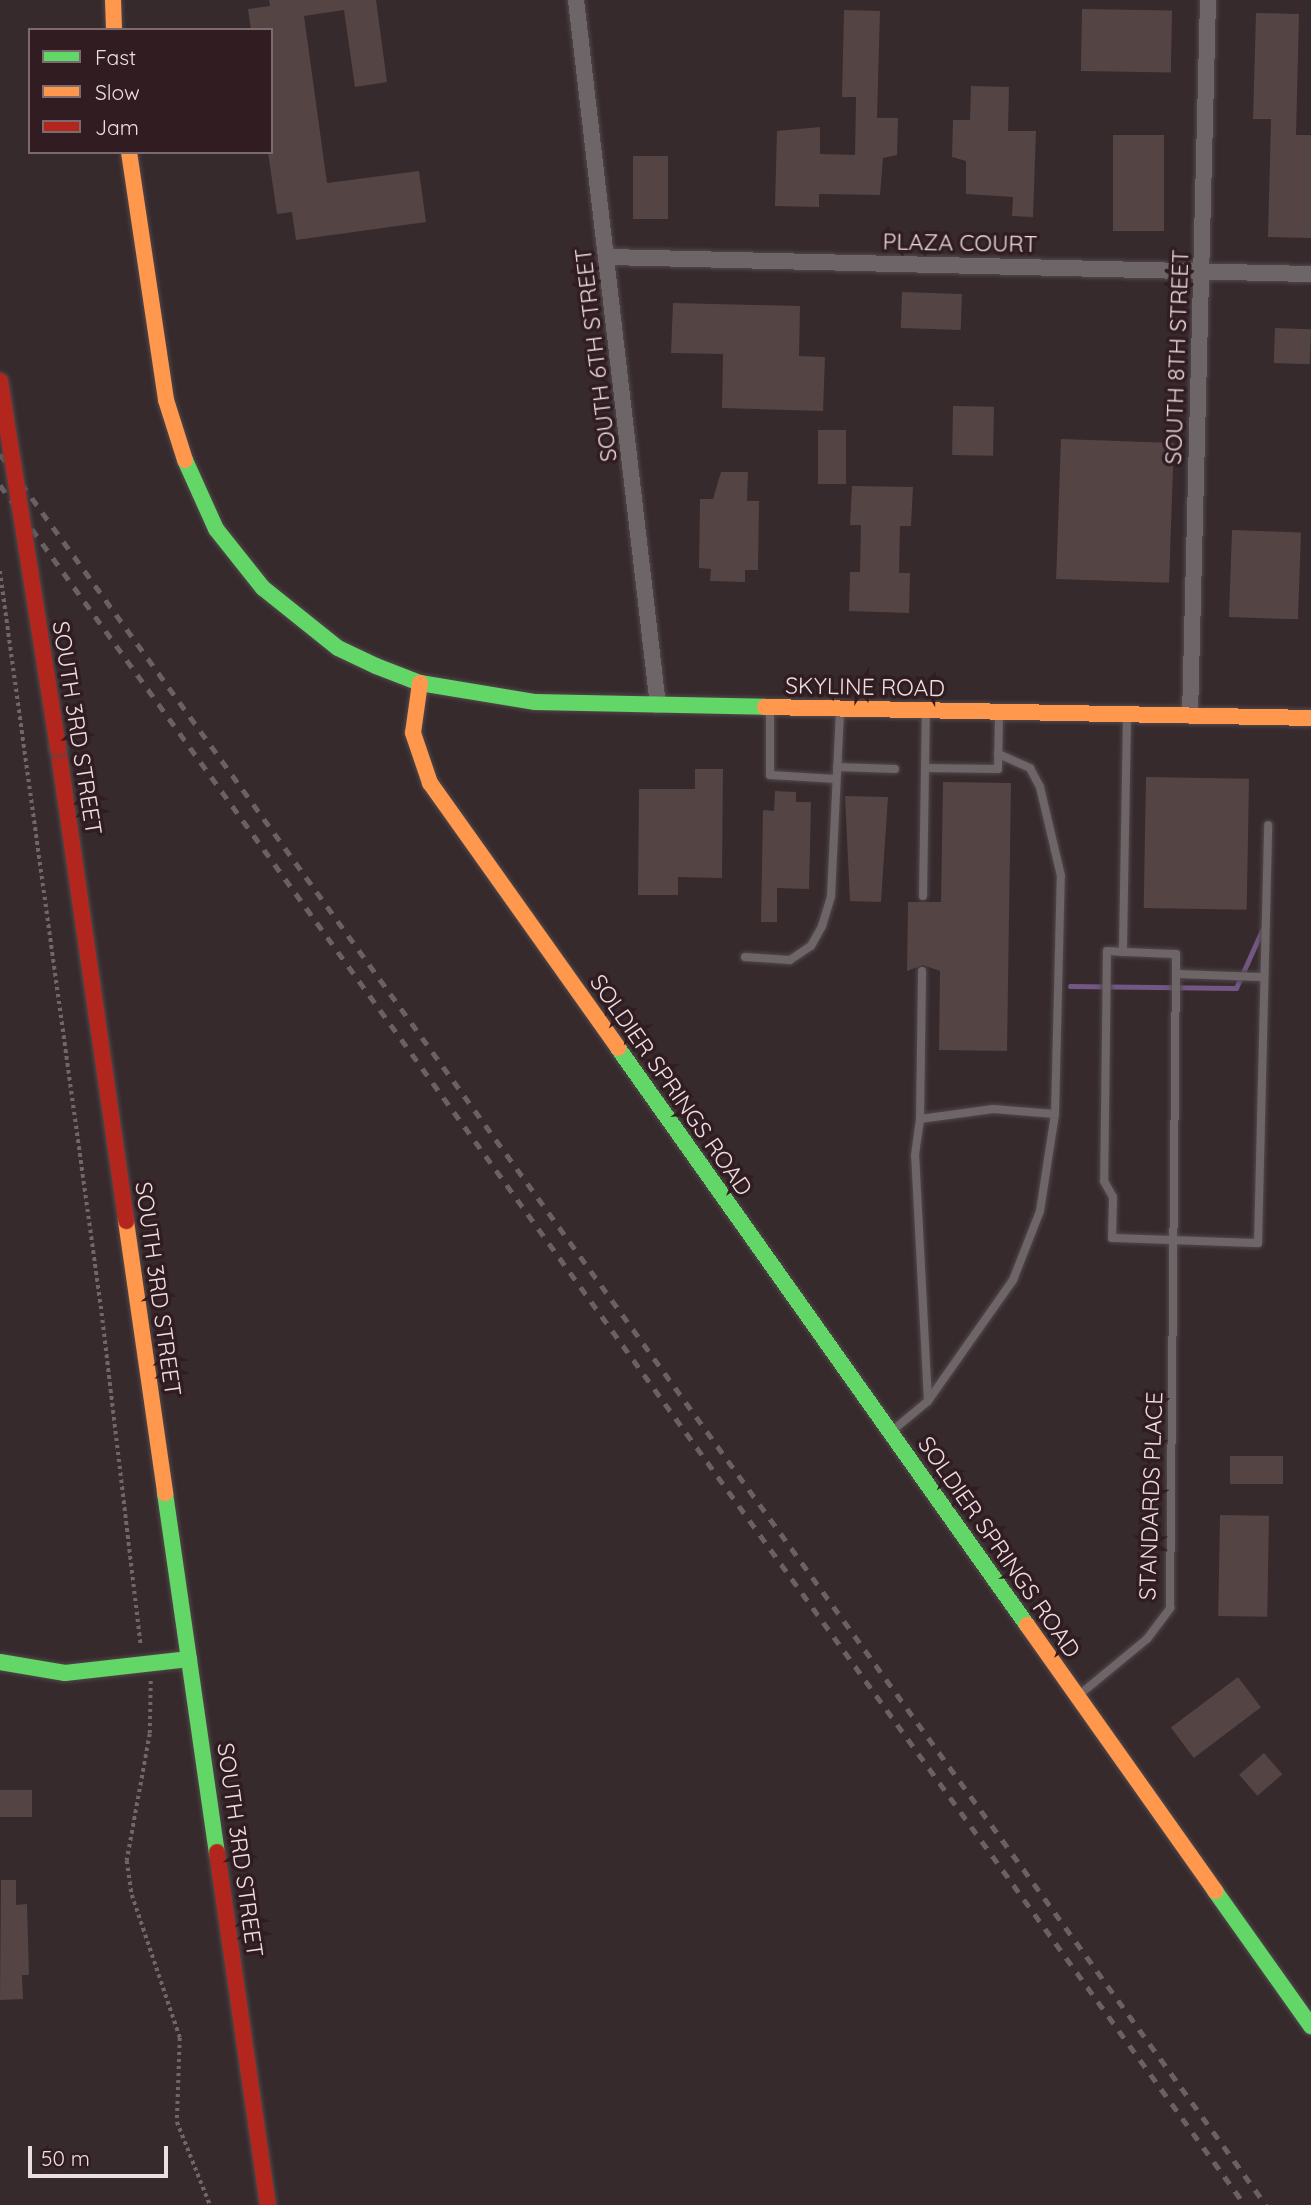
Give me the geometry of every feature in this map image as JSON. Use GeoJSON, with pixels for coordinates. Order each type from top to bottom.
{"type":"FeatureCollection","features":[{"type":"Feature","properties":{"kind":"main road"},"geometry":{"type":"LineString","coordinates":[[113,0],[114,28]]}},
{"type":"Feature","properties":{"kind":"main road"},"geometry":{"type":"LineString","coordinates":[[129,154],[166,400],[194,488],[216,529],[263,588],[338,648],[420,683]]}},
{"type":"Feature","properties":{"kind":"main road","name":"SOUTH 3RD STREET"},"geometry":{"type":"LineString","coordinates":[[0,380],[58,747],[268,2205]]}},
{"type":"Feature","properties":{"kind":"main road","name":"SKYLINE ROAD"},"geometry":{"type":"LineString","coordinates":[[420,683],[535,702],[1311,718]]}},
{"type":"Feature","properties":{"kind":"main road","name":"SOLDIER SPRINGS ROAD"},"geometry":{"type":"LineString","coordinates":[[420,683],[413,733],[430,783],[1311,2026]]}},
{"type":"Feature","properties":{"kind":"main road"},"geometry":{"type":"LineString","coordinates":[[0,1662],[65,1672],[189,1660]]}},
{"type":"Feature","properties":{"kind":"street","name":"SOUTH 6TH STREET"},"geometry":{"type":"LineString","coordinates":[[576,0],[658,705]]}},
{"type":"Feature","properties":{"kind":"street","name":"SOUTH 8TH STREET"},"geometry":{"type":"LineString","coordinates":[[1190,716],[1208,0]]}},
{"type":"Feature","properties":{"kind":"street","name":"PLAZA COURT"},"geometry":{"type":"LineString","coordinates":[[608,257],[1311,274]]}},
{"type":"Feature","properties":{"kind":"lane"},"geometry":{"type":"LineString","coordinates":[[770,708],[770,775],[836,779]]}},
{"type":"Feature","properties":{"kind":"lane"},"geometry":{"type":"LineString","coordinates":[[745,957],[790,960],[811,946],[822,926],[831,896],[840,709]]}},
{"type":"Feature","properties":{"kind":"lane"},"geometry":{"type":"LineString","coordinates":[[923,896],[926,710]]}},
{"type":"Feature","properties":{"kind":"lane"},"geometry":{"type":"LineString","coordinates":[[926,768],[998,769],[999,712]]}},
{"type":"Feature","properties":{"kind":"lane"},"geometry":{"type":"LineString","coordinates":[[1123,952],[1127,715]]}},
{"type":"Feature","properties":{"kind":"lane"},"geometry":{"type":"LineString","coordinates":[[890,1432],[928,1401],[1013,1280],[1040,1211],[1055,1114],[1061,876],[1040,788],[1030,768],[998,754]]}},
{"type":"Feature","properties":{"kind":"lane"},"geometry":{"type":"LineString","coordinates":[[837,767],[895,769]]}},
{"type":"Feature","properties":{"kind":"lane"},"geometry":{"type":"LineString","coordinates":[[1262,977],[1176,974],[1176,954],[1107,951],[1104,1181],[1113,1197],[1112,1238],[1258,1243],[1262,977],[1268,825]]}},
{"type":"Feature","properties":{"kind":"lane"},"geometry":{"type":"LineString","coordinates":[[922,971],[920,1119],[915,1155],[928,1401]]}},
{"type":"Feature","properties":{"kind":"lane","name":"STANDARDS PLACE"},"geometry":{"type":"LineString","coordinates":[[1077,1696],[1147,1639],[1170,1608],[1177,1257],[1176,974]]}},
{"type":"Feature","properties":{"kind":"lane"},"geometry":{"type":"LineString","coordinates":[[920,1119],[993,1109],[1055,1114]]}},
{"type":"Feature","properties":{"kind":"path"},"geometry":{"type":"LineString","coordinates":[[0,571],[33,793],[101,1306],[136,1594],[135,1634],[151,1665],[150,1734],[127,1861],[132,1895],[180,2038],[177,2122],[210,2205]]}},
{"type":"Feature","properties":{"kind":"building"},"geometry":{"type":"Polygon","coordinates":[[[269,0],[376,0],[387,82],[355,87],[344,10],[304,16],[327,183],[419,171],[426,222],[296,240],[292,212],[277,214],[268,154],[273,154],[273,28],[251,28],[248,9],[270,6],[269,0]]]}},
{"type":"Feature","properties":{"kind":"building"},"geometry":{"type":"Polygon","coordinates":[[[1082,9],[1172,11],[1171,73],[1081,71],[1082,9]]]}},
{"type":"Feature","properties":{"kind":"building"},"geometry":{"type":"Polygon","coordinates":[[[844,10],[880,11],[877,118],[898,118],[897,155],[883,158],[880,195],[819,194],[819,207],[775,206],[777,131],[820,127],[820,154],[855,155],[856,97],[842,97],[844,10]]]}},
{"type":"Feature","properties":{"kind":"building"},"geometry":{"type":"Polygon","coordinates":[[[1256,13],[1299,14],[1296,135],[1311,135],[1311,238],[1268,237],[1271,119],[1253,119],[1256,13]]]}},
{"type":"Feature","properties":{"kind":"building"},"geometry":{"type":"Polygon","coordinates":[[[971,86],[1009,87],[1008,131],[1036,131],[1033,217],[1012,216],[1013,197],[966,194],[966,161],[952,157],[953,120],[970,120],[971,86]]]}},
{"type":"Feature","properties":{"kind":"building"},"geometry":{"type":"Polygon","coordinates":[[[1113,135],[1164,135],[1164,231],[1113,231],[1113,135]]]}},
{"type":"Feature","properties":{"kind":"building"},"geometry":{"type":"Polygon","coordinates":[[[633,156],[668,156],[668,219],[633,219],[633,156]]]}},
{"type":"Feature","properties":{"kind":"building"},"geometry":{"type":"Polygon","coordinates":[[[902,292],[962,294],[961,330],[901,328],[902,292]]]}},
{"type":"Feature","properties":{"kind":"building"},"geometry":{"type":"Polygon","coordinates":[[[673,303],[800,306],[799,356],[825,357],[823,411],[722,408],[723,354],[671,353],[673,303]]]}},
{"type":"Feature","properties":{"kind":"building"},"geometry":{"type":"Polygon","coordinates":[[[1275,328],[1311,329],[1310,364],[1274,363],[1275,328]]]}},
{"type":"Feature","properties":{"kind":"building"},"geometry":{"type":"Polygon","coordinates":[[[953,406],[994,407],[993,456],[952,455],[953,406]]]}},
{"type":"Feature","properties":{"kind":"building"},"geometry":{"type":"Polygon","coordinates":[[[818,430],[846,430],[846,484],[818,484],[818,430]]]}},
{"type":"Feature","properties":{"kind":"building"},"geometry":{"type":"Polygon","coordinates":[[[1061,439],[1174,443],[1169,583],[1056,579],[1061,439]]]}},
{"type":"Feature","properties":{"kind":"building"},"geometry":{"type":"Polygon","coordinates":[[[721,472],[748,472],[747,501],[759,501],[758,570],[745,570],[745,582],[710,581],[711,569],[699,568],[700,499],[713,499],[721,472]]]}},
{"type":"Feature","properties":{"kind":"building"},"geometry":{"type":"Polygon","coordinates":[[[852,486],[913,487],[911,526],[900,526],[899,573],[910,573],[909,613],[849,611],[850,572],[860,572],[861,525],[850,525],[852,486]]]}},
{"type":"Feature","properties":{"kind":"building"},"geometry":{"type":"Polygon","coordinates":[[[1232,530],[1301,532],[1298,619],[1229,617],[1232,530]]]}},
{"type":"Feature","properties":{"kind":"building"},"geometry":{"type":"Polygon","coordinates":[[[695,769],[723,769],[722,878],[678,877],[678,895],[638,895],[639,789],[695,789],[695,769]]]}},
{"type":"Feature","properties":{"kind":"building"},"geometry":{"type":"Polygon","coordinates":[[[1146,777],[1249,779],[1247,910],[1144,908],[1146,777]]]}},
{"type":"Feature","properties":{"kind":"building"},"geometry":{"type":"Polygon","coordinates":[[[943,782],[1011,783],[1007,1051],[939,1050],[940,971],[923,965],[907,971],[908,902],[941,902],[943,782]]]}},
{"type":"Feature","properties":{"kind":"building"},"geometry":{"type":"Polygon","coordinates":[[[775,791],[796,792],[796,802],[811,802],[809,889],[777,888],[777,922],[761,922],[763,810],[774,811],[775,791]]]}},
{"type":"Feature","properties":{"kind":"building"},"geometry":{"type":"Polygon","coordinates":[[[845,796],[888,797],[881,902],[850,901],[845,796]]]}},
{"type":"Feature","properties":{"kind":"building"},"geometry":{"type":"Polygon","coordinates":[[[1230,1456],[1283,1456],[1283,1484],[1230,1484],[1230,1456]]]}},
{"type":"Feature","properties":{"kind":"building"},"geometry":{"type":"Polygon","coordinates":[[[1220,1515],[1269,1516],[1267,1617],[1218,1616],[1220,1515]]]}},
{"type":"Feature","properties":{"kind":"building"},"geometry":{"type":"Polygon","coordinates":[[[1238,1677],[1261,1707],[1194,1758],[1171,1728],[1238,1677]]]}},
{"type":"Feature","properties":{"kind":"building"},"geometry":{"type":"Polygon","coordinates":[[[1264,1753],[1282,1774],[1257,1796],[1239,1775],[1264,1753]]]}},
{"type":"Feature","properties":{"kind":"building"},"geometry":{"type":"Polygon","coordinates":[[[0,1790],[32,1790],[32,1817],[0,1817],[0,1790]]]}},
{"type":"Feature","properties":{"kind":"building"},"geometry":{"type":"Polygon","coordinates":[[[1,1880],[16,1880],[16,1905],[27,1904],[29,1975],[22,1975],[23,1999],[0,2000],[1,1880]]]}},
{"type":"Feature","properties":{"kind":"waterway"},"geometry":{"type":"LineString","coordinates":[[1070,986],[1236,988],[1263,928]]}},
{"type":"Feature","properties":{"kind":"railway"},"geometry":{"type":"LineString","coordinates":[[0,454],[1266,2205]]}},
{"type":"Feature","properties":{"kind":"railway"},"geometry":{"type":"LineString","coordinates":[[0,485],[1245,2205]]}},
{"type":"Feature","properties":{"kind":"traffic: fast"},"geometry":{"type":"LineString","coordinates":[[185,460],[216,529],[263,588],[338,648],[376,666],[420,683],[535,702],[765,707]]}},
{"type":"Feature","properties":{"kind":"traffic: fast"},"geometry":{"type":"LineString","coordinates":[[618,1048],[1027,1625]]}},
{"type":"Feature","properties":{"kind":"traffic: fast"},"geometry":{"type":"LineString","coordinates":[[165,1493],[217,1852]]}},
{"type":"Feature","properties":{"kind":"traffic: fast"},"geometry":{"type":"LineString","coordinates":[[0,1662],[65,1673],[189,1659]]}},
{"type":"Feature","properties":{"kind":"traffic: fast"},"geometry":{"type":"LineString","coordinates":[[1215,1891],[1311,2026]]}},
{"type":"Feature","properties":{"kind":"traffic: slow"},"geometry":{"type":"LineString","coordinates":[[113,0],[114,28]]}},
{"type":"Feature","properties":{"kind":"traffic: slow"},"geometry":{"type":"LineString","coordinates":[[129,154],[166,400],[185,460]]}},
{"type":"Feature","properties":{"kind":"traffic: slow"},"geometry":{"type":"LineString","coordinates":[[420,683],[413,733],[430,783],[618,1048]]}},
{"type":"Feature","properties":{"kind":"traffic: slow"},"geometry":{"type":"LineString","coordinates":[[765,707],[1311,718]]}},
{"type":"Feature","properties":{"kind":"traffic: slow"},"geometry":{"type":"LineString","coordinates":[[126,1221],[165,1493]]}},
{"type":"Feature","properties":{"kind":"traffic: slow"},"geometry":{"type":"LineString","coordinates":[[1027,1625],[1215,1891]]}},
{"type":"Feature","properties":{"kind":"traffic: jam"},"geometry":{"type":"LineString","coordinates":[[0,381],[58,747]]}},
{"type":"Feature","properties":{"kind":"traffic: jam"},"geometry":{"type":"LineString","coordinates":[[58,747],[126,1221]]}},
{"type":"Feature","properties":{"kind":"traffic: jam"},"geometry":{"type":"LineString","coordinates":[[217,1852],[268,2205]]}}]}
